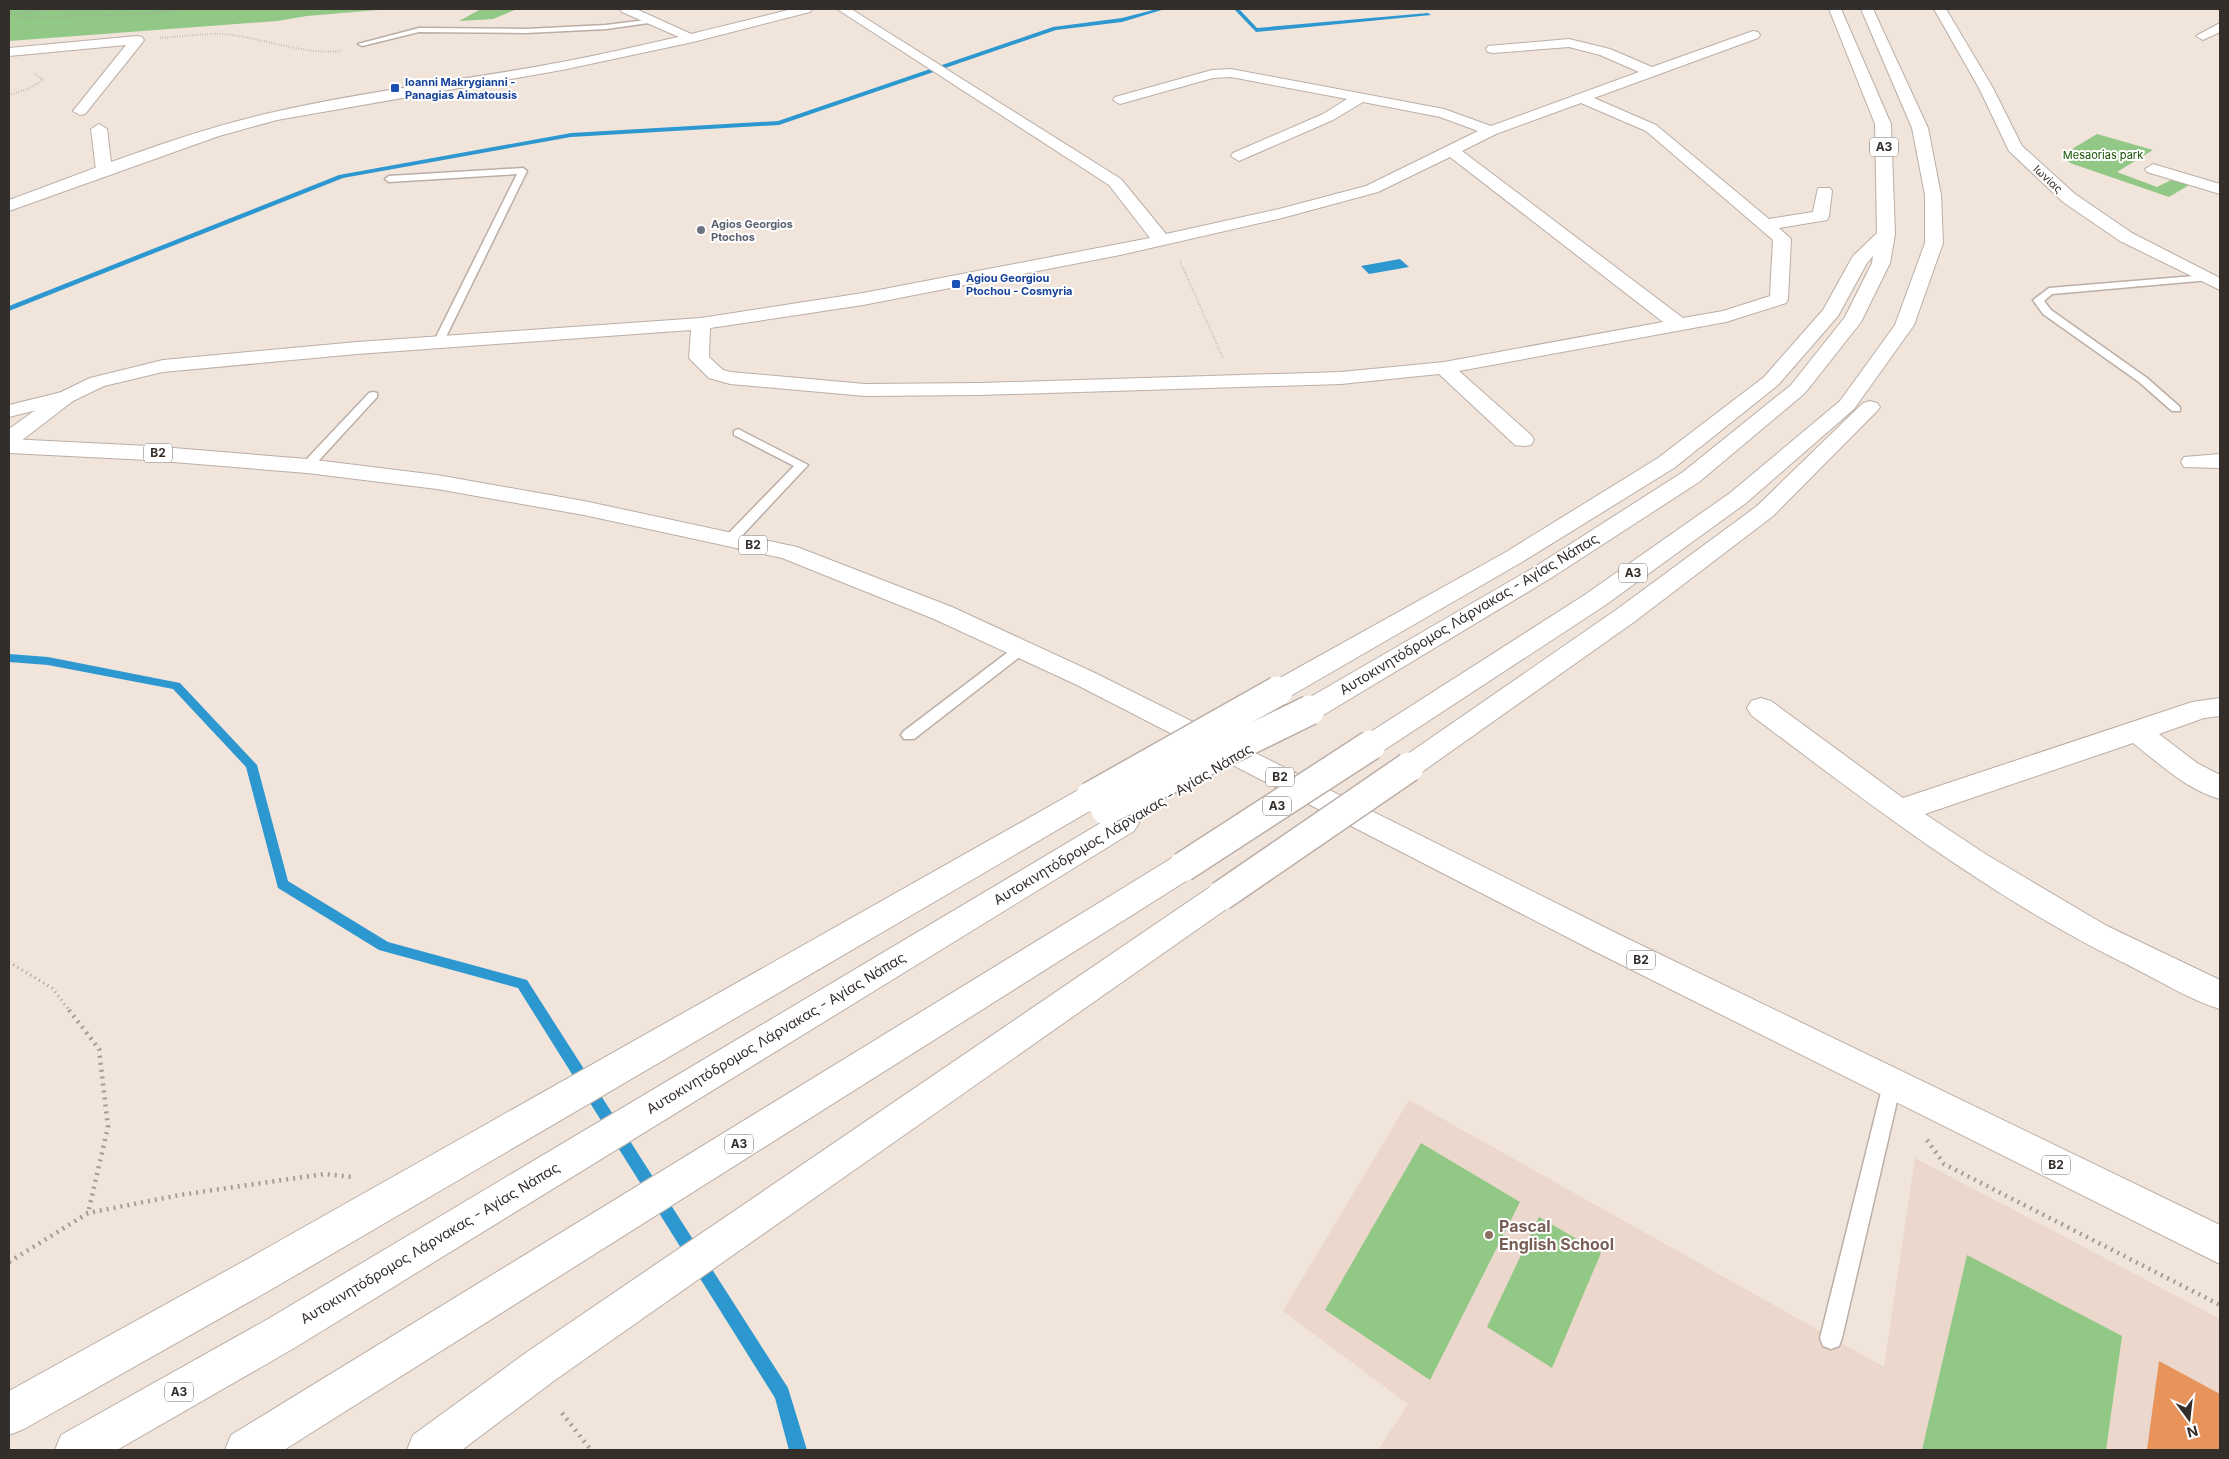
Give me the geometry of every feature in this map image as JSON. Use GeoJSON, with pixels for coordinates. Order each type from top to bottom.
{"type":"FeatureCollection","features":[{"type":"Feature","properties":{"kind":"main road"},"geometry":{"type":"LineString","coordinates":[[626,9],[693,38]]}},
{"type":"Feature","properties":{"kind":"main road"},"geometry":{"type":"LineString","coordinates":[[9,206],[104,170],[214,133],[276,116],[562,66],[693,38],[806,9]]}},
{"type":"Feature","properties":{"kind":"main road"},"geometry":{"type":"LineString","coordinates":[[843,9],[1114,182],[1161,240]]}},
{"type":"Feature","properties":{"kind":"main road","name":"Αυτοκινητόδρομος Λάρνακας - Αγίας Νάπας"},"geometry":{"type":"LineString","coordinates":[[76,1450],[282,1333],[1107,810],[1310,710],[1542,573],[1690,477],[1798,389],[1854,318],[1881,263],[1886,234],[1883,124],[1835,9]]}},
{"type":"Feature","properties":{"kind":"main road","name":"A3"},"geometry":{"type":"LineString","coordinates":[[246,1450],[1183,867],[1595,600],[1738,498],[1847,405],[1904,325],[1934,243],[1933,195],[1920,128],[1867,9]]}},
{"type":"Feature","properties":{"kind":"main road","name":"Ιωνίας"},"geometry":{"type":"LineString","coordinates":[[1940,9],[1986,88],[2015,148],[2069,198],[2085,210],[2126,237],[2215,280]]}},
{"type":"Feature","properties":{"kind":"main road"},"geometry":{"type":"LineString","coordinates":[[2204,36],[2220,27]]}},
{"type":"Feature","properties":{"kind":"main road"},"geometry":{"type":"LineString","coordinates":[[9,439],[66,397],[97,382],[163,366],[438,343],[701,324],[863,299],[1161,240],[1282,213],[1364,192],[1388,183],[1492,131],[1649,71],[1753,35]]}},
{"type":"Feature","properties":{"kind":"main road"},"geometry":{"type":"LineString","coordinates":[[9,52],[136,40]]}},
{"type":"Feature","properties":{"kind":"main road"},"geometry":{"type":"LineString","coordinates":[[80,111],[136,40]]}},
{"type":"Feature","properties":{"kind":"main road"},"geometry":{"type":"LineString","coordinates":[[1493,49],[1569,43],[1605,52],[1649,71]]}},
{"type":"Feature","properties":{"kind":"main road"},"geometry":{"type":"LineString","coordinates":[[1120,100],[1212,74],[1231,73],[1444,113],[1492,131]]}},
{"type":"Feature","properties":{"kind":"main road"},"geometry":{"type":"LineString","coordinates":[[1239,156],[1328,117],[1362,97]]}},
{"type":"Feature","properties":{"kind":"main road"},"geometry":{"type":"LineString","coordinates":[[701,324],[699,358],[716,374],[730,378],[865,390],[980,389],[1341,378],[1444,368],[1726,316],[1779,299],[1782,239],[1651,128],[1579,97]]}},
{"type":"Feature","properties":{"kind":"main road"},"geometry":{"type":"LineString","coordinates":[[100,129],[104,170]]}},
{"type":"Feature","properties":{"kind":"main road"},"geometry":{"type":"LineString","coordinates":[[1452,151],[1678,324]]}},
{"type":"Feature","properties":{"kind":"main road"},"geometry":{"type":"LineString","coordinates":[[2153,169],[2220,189]]}},
{"type":"Feature","properties":{"kind":"main road"},"geometry":{"type":"LineString","coordinates":[[1766,225],[1821,216],[1824,191]]}},
{"type":"Feature","properties":{"kind":"main road"},"geometry":{"type":"LineString","coordinates":[[9,1414],[258,1275],[692,1024],[1107,810],[1278,691],[1514,557],[1666,463],[1771,381],[1831,312],[1860,260],[1886,234]]}},
{"type":"Feature","properties":{"kind":"main road"},"geometry":{"type":"LineString","coordinates":[[428,1450],[541,1366],[1625,616],[1765,511],[1868,410],[1920,329],[1934,279],[1934,243]]}},
{"type":"Feature","properties":{"kind":"main road"},"geometry":{"type":"LineString","coordinates":[[1444,368],[1523,440]]}},
{"type":"Feature","properties":{"kind":"main road"},"geometry":{"type":"LineString","coordinates":[[9,411],[66,397]]}},
{"type":"Feature","properties":{"kind":"main road","name":"B2"},"geometry":{"type":"LineString","coordinates":[[9,446],[148,452],[307,466],[456,485],[584,508],[789,552],[943,613],[1086,679],[1605,942],[2220,1246]]}},
{"type":"Feature","properties":{"kind":"main road"},"geometry":{"type":"LineString","coordinates":[[2192,462],[2220,461]]}},
{"type":"Feature","properties":{"kind":"main road"},"geometry":{"type":"LineString","coordinates":[[1899,811],[2137,730],[2202,709],[2220,707]]}},
{"type":"Feature","properties":{"kind":"main road"},"geometry":{"type":"LineString","coordinates":[[1761,708],[1899,811],[1976,863],[2096,935],[2220,995]]}},
{"type":"Feature","properties":{"kind":"main road"},"geometry":{"type":"LineString","coordinates":[[2137,730],[2187,770],[2220,788]]}},
{"type":"Feature","properties":{"kind":"main road"},"geometry":{"type":"LineString","coordinates":[[408,1450],[541,1366]]}},
{"type":"Feature","properties":{"kind":"lane"},"geometry":{"type":"LineString","coordinates":[[362,44],[419,30],[526,31],[606,27],[654,21]]}},
{"type":"Feature","properties":{"kind":"lane"},"geometry":{"type":"LineString","coordinates":[[389,179],[523,171],[438,343]]}},
{"type":"Feature","properties":{"kind":"lane"},"geometry":{"type":"LineString","coordinates":[[2176,408],[2143,380],[2047,312],[2038,300],[2049,291],[2215,280]]}},
{"type":"Feature","properties":{"kind":"lane"},"geometry":{"type":"LineString","coordinates":[[307,466],[373,395]]}},
{"type":"Feature","properties":{"kind":"lane"},"geometry":{"type":"LineString","coordinates":[[730,540],[802,464],[738,433]]}},
{"type":"Feature","properties":{"kind":"lane"},"geometry":{"type":"LineString","coordinates":[[909,735],[1021,649]]}},
{"type":"Feature","properties":{"kind":"lane"},"geometry":{"type":"LineString","coordinates":[[1831,1338],[1892,1084]]}},
{"type":"Feature","properties":{"kind":"path"},"geometry":{"type":"LineString","coordinates":[[9,14],[50,10],[134,9]]}},
{"type":"Feature","properties":{"kind":"path"},"geometry":{"type":"LineString","coordinates":[[9,18],[138,14],[194,9]]}},
{"type":"Feature","properties":{"kind":"path"},"geometry":{"type":"LineString","coordinates":[[136,40],[222,34],[272,43],[297,50],[321,53],[342,51],[362,44]]}},
{"type":"Feature","properties":{"kind":"path"},"geometry":{"type":"LineString","coordinates":[[9,94],[28,90],[43,80],[35,73],[26,71]]}},
{"type":"Feature","properties":{"kind":"path"},"geometry":{"type":"LineString","coordinates":[[1161,240],[1182,264],[1233,381]]}},
{"type":"Feature","properties":{"kind":"path"},"geometry":{"type":"LineString","coordinates":[[9,962],[52,988],[99,1049],[108,1127],[88,1213]]}},
{"type":"Feature","properties":{"kind":"path"},"geometry":{"type":"LineString","coordinates":[[1883,1120],[1927,1140],[1944,1164],[2220,1305]]}},
{"type":"Feature","properties":{"kind":"path"},"geometry":{"type":"LineString","coordinates":[[9,1262],[88,1213],[180,1195],[324,1174],[360,1178]]}},
{"type":"Feature","properties":{"kind":"path"},"geometry":{"type":"LineString","coordinates":[[562,1413],[591,1450]]}},
{"type":"Feature","properties":{"kind":"shaded area","name":"Pascal English School"},"geometry":{"type":"Polygon","coordinates":[[[1409,1100],[1884,1367],[1915,1158],[2220,1319],[2220,1450],[1378,1450],[1408,1404],[1283,1311],[1409,1100]]]}},
{"type":"Feature","properties":{"kind":"green space"},"geometry":{"type":"Polygon","coordinates":[[[9,9],[389,9],[307,16],[277,21],[9,41],[9,9]]]}},
{"type":"Feature","properties":{"kind":"green space"},"geometry":{"type":"Polygon","coordinates":[[[481,9],[517,9],[493,19],[459,21],[481,9]]]}},
{"type":"Feature","properties":{"kind":"green space","name":"Mesaorias park"},"geometry":{"type":"Polygon","coordinates":[[[2097,134],[2153,150],[2117,172],[2157,187],[2173,179],[2189,185],[2169,197],[2070,163],[2062,155],[2097,134]]]}},
{"type":"Feature","properties":{"kind":"green space"},"geometry":{"type":"Polygon","coordinates":[[[1421,1143],[1520,1202],[1430,1380],[1325,1310],[1421,1143]]]}},
{"type":"Feature","properties":{"kind":"green space"},"geometry":{"type":"Polygon","coordinates":[[[1539,1217],[1601,1253],[1552,1368],[1487,1327],[1539,1217]]]}},
{"type":"Feature","properties":{"kind":"green space"},"geometry":{"type":"Polygon","coordinates":[[[1967,1255],[2122,1336],[2106,1450],[1922,1450],[1967,1255]]]}},
{"type":"Feature","properties":{"kind":"water"},"geometry":{"type":"Polygon","coordinates":[[[1400,259],[1409,267],[1369,274],[1361,266],[1400,259]]]}},
{"type":"Feature","properties":{"kind":"building"},"geometry":{"type":"Polygon","coordinates":[[[2159,1361],[2220,1394],[2220,1450],[2147,1450],[2159,1361]]]}},
{"type":"Feature","properties":{"kind":"waterway"},"geometry":{"type":"LineString","coordinates":[[9,309],[341,176],[571,135],[779,123],[1055,28],[1122,20],[1162,9]]}},
{"type":"Feature","properties":{"kind":"waterway"},"geometry":{"type":"LineString","coordinates":[[1236,9],[1256,30],[1428,15]]}},
{"type":"Feature","properties":{"kind":"waterway"},"geometry":{"type":"LineString","coordinates":[[9,658],[48,661],[176,686],[251,765],[282,884],[384,946],[522,984],[782,1394],[798,1450]]}},
{"type":"Feature","properties":{"kind":"place","name":"Ioanni Makrygianni - Panagias Aimatousis"},"geometry":{"type":"Point","coordinates":[395,88]}},
{"type":"Feature","properties":{"kind":"place","name":"Agios Georgios Ptochos"},"geometry":{"type":"Point","coordinates":[701,230]}},
{"type":"Feature","properties":{"kind":"place","name":"Agiou Georgiou Ptochou - Cosmyria"},"geometry":{"type":"Point","coordinates":[956,284]}},
{"type":"Feature","properties":{"kind":"place","name":"Pascal English School"},"geometry":{"type":"Point","coordinates":[1489,1235]}}]}
